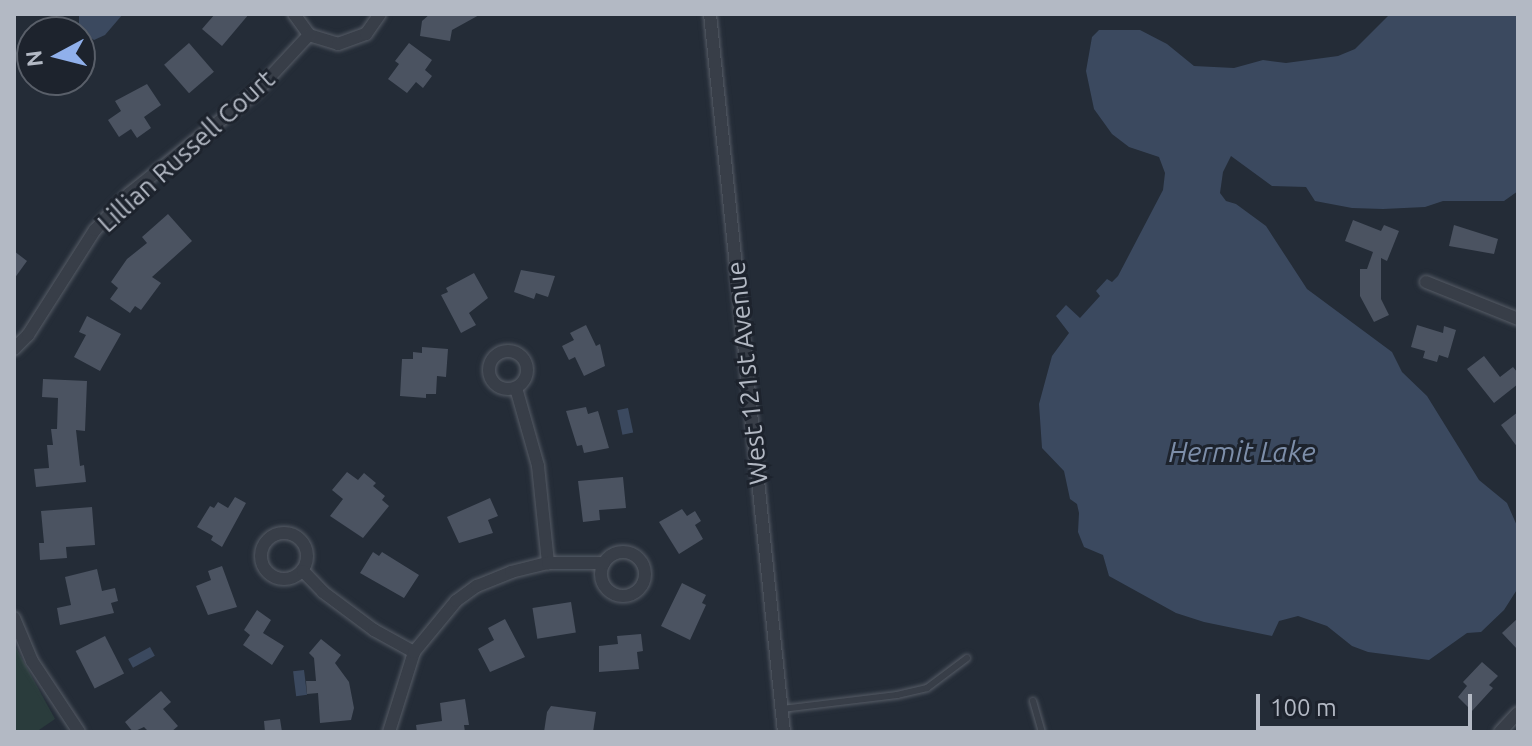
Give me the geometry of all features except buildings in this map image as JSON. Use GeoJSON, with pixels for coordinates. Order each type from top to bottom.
{"type":"FeatureCollection","features":[{"type":"Feature","properties":{"kind":"street"},"geometry":{"type":"LineString","coordinates":[[294,14],[309,35],[323,42],[353,42],[366,34],[380,14]]}},
{"type":"Feature","properties":{"kind":"street","name":"West 121st Avenue"},"geometry":{"type":"LineString","coordinates":[[710,14],[784,732]]}},
{"type":"Feature","properties":{"kind":"street","name":"Lillian Russell Court"},"geometry":{"type":"LineString","coordinates":[[14,349],[28,335],[95,230],[129,194],[256,92],[309,35]]}},
{"type":"Feature","properties":{"kind":"street"},"geometry":{"type":"LineString","coordinates":[[1426,282],[1518,319]]}},
{"type":"Feature","properties":{"kind":"street"},"geometry":{"type":"LineString","coordinates":[[516,388],[538,466],[548,563]]}},
{"type":"Feature","properties":{"kind":"street"},"geometry":{"type":"LineString","coordinates":[[389,732],[414,652],[436,621],[477,586],[502,574],[548,563],[604,563]]}},
{"type":"Feature","properties":{"kind":"street"},"geometry":{"type":"LineString","coordinates":[[303,571],[323,592],[374,630],[414,652]]}},
{"type":"Feature","properties":{"kind":"street"},"geometry":{"type":"LineString","coordinates":[[14,618],[32,661],[79,732]]}},
{"type":"Feature","properties":{"kind":"street"},"geometry":{"type":"LineString","coordinates":[[1500,732],[1518,713]]}},
{"type":"Feature","properties":{"kind":"lane"},"geometry":{"type":"LineString","coordinates":[[782,709],[897,695],[927,688],[967,658]]}},
{"type":"Feature","properties":{"kind":"lane"},"geometry":{"type":"LineString","coordinates":[[1033,701],[1042,732]]}},
{"type":"Feature","properties":{"kind":"shaded area"},"geometry":{"type":"Polygon","coordinates":[[[14,644],[55,719],[36,732],[14,732],[14,644]]]}},
{"type":"Feature","properties":{"kind":"water"},"geometry":{"type":"Polygon","coordinates":[[[123,14],[105,35],[96,39],[96,16],[79,16],[123,14]]]}},
{"type":"Feature","properties":{"kind":"water","name":"Hermit Lake"},"geometry":{"type":"Polygon","coordinates":[[[1390,14],[1518,14],[1518,191],[1504,201],[1443,201],[1425,207],[1352,208],[1315,201],[1306,187],[1272,186],[1231,156],[1223,172],[1220,193],[1226,201],[1236,204],[1266,226],[1307,289],[1392,352],[1402,372],[1427,396],[1479,480],[1507,503],[1518,528],[1518,588],[1504,610],[1481,632],[1467,633],[1429,660],[1368,652],[1352,646],[1327,626],[1298,616],[1279,621],[1272,636],[1204,622],[1176,613],[1109,576],[1103,555],[1084,547],[1078,532],[1077,504],[1070,499],[1064,471],[1042,448],[1039,404],[1052,356],[1069,333],[1056,316],[1066,305],[1080,318],[1100,296],[1096,291],[1107,279],[1112,282],[1118,276],[1163,190],[1165,173],[1159,157],[1129,147],[1112,134],[1094,109],[1086,71],[1092,37],[1099,30],[1140,30],[1167,44],[1194,66],[1234,68],[1263,60],[1286,63],[1338,56],[1355,49],[1390,14]]]}},
{"type":"Feature","properties":{"kind":"water"},"geometry":{"type":"Polygon","coordinates":[[[628,408],[633,432],[622,435],[617,410],[628,408]]]}},
{"type":"Feature","properties":{"kind":"water"},"geometry":{"type":"Polygon","coordinates":[[[150,647],[155,656],[133,668],[128,659],[150,647]]]}},
{"type":"Feature","properties":{"kind":"water"},"geometry":{"type":"Polygon","coordinates":[[[304,670],[307,695],[296,696],[293,671],[304,670]]]}}]}
